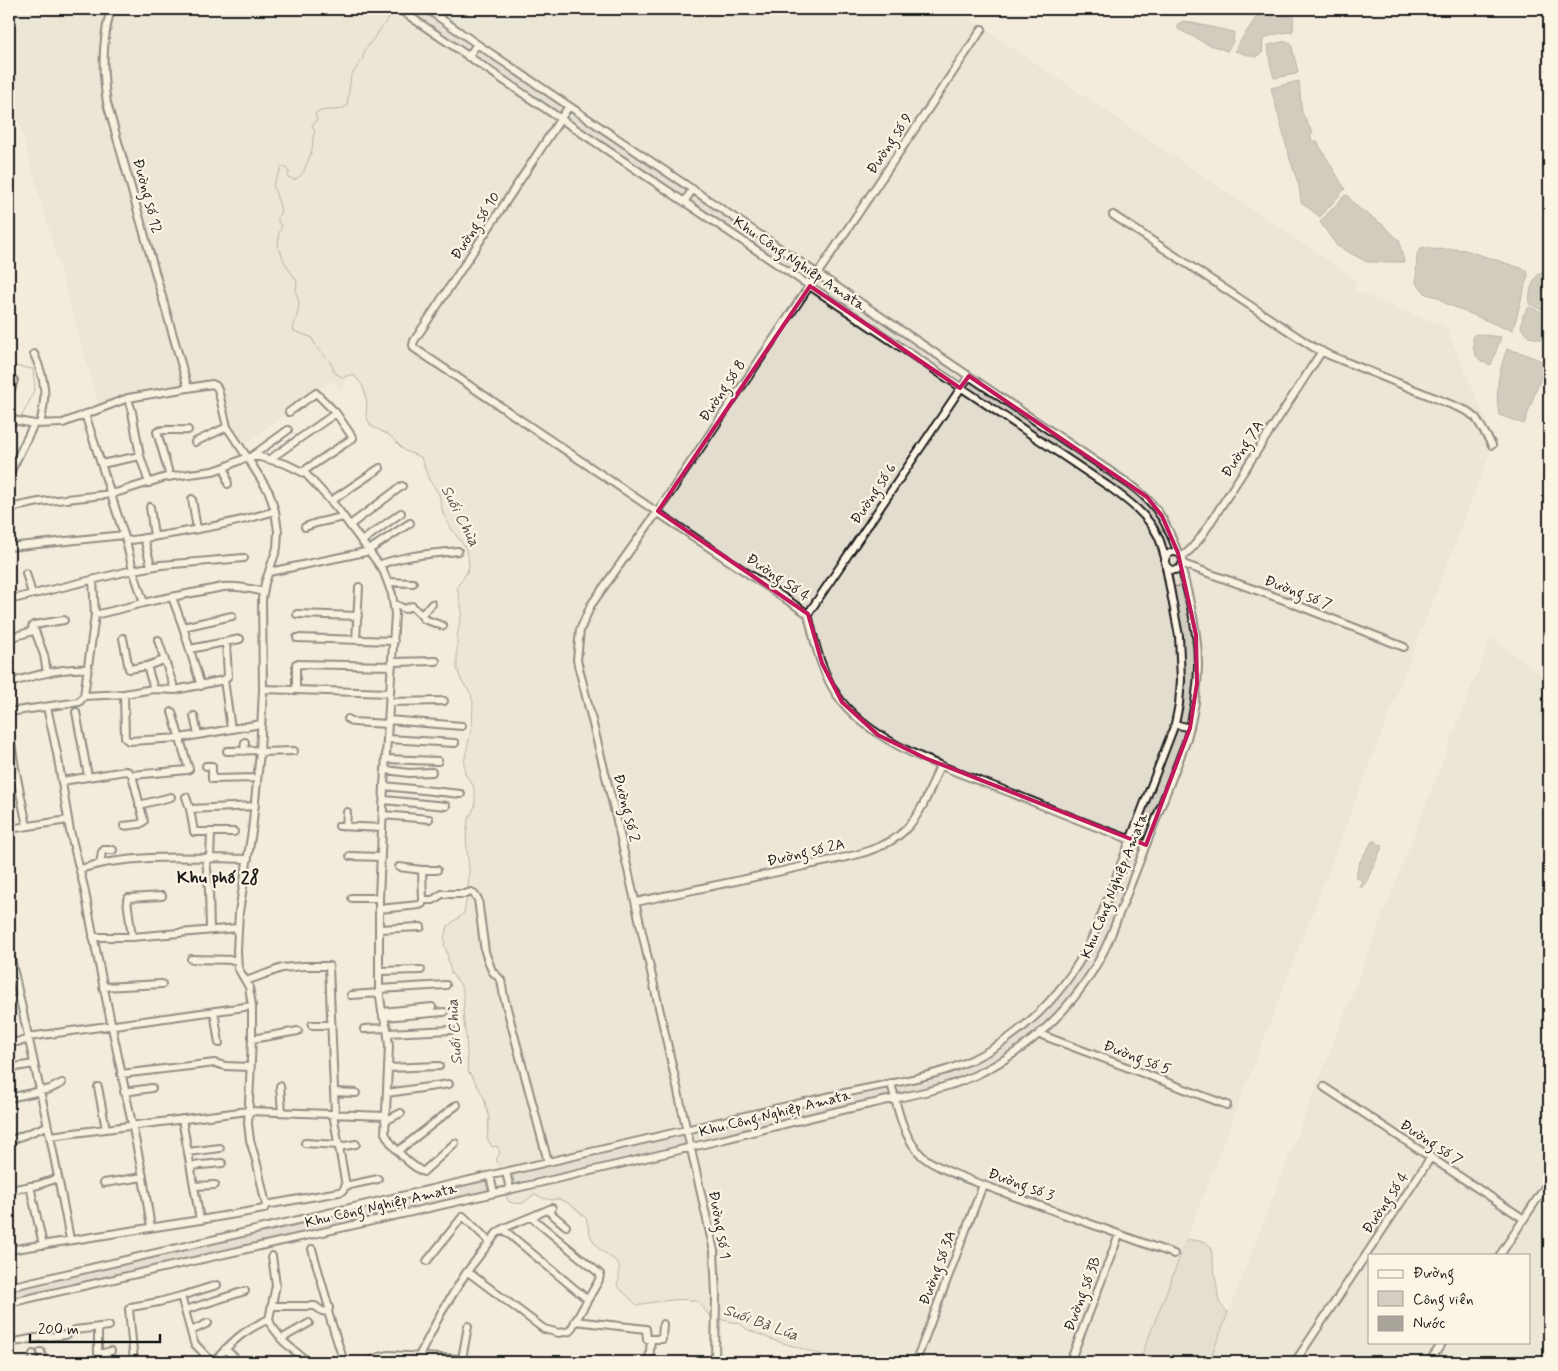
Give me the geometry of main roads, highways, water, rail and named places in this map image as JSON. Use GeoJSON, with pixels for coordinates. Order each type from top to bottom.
{"type":"FeatureCollection","features":[{"type":"Feature","properties":{"kind":"water"},"geometry":{"type":"Polygon","coordinates":[[[1255,9],[1294,9],[1293,31],[1273,35],[1263,40],[1262,53],[1255,57],[1235,51],[1257,16],[1255,9]]]}},
{"type":"Feature","properties":{"kind":"water"},"geometry":{"type":"Polygon","coordinates":[[[1183,21],[1234,32],[1233,42],[1227,51],[1207,44],[1178,29],[1178,24],[1183,21]]]}},
{"type":"Feature","properties":{"kind":"water"},"geometry":{"type":"Polygon","coordinates":[[[1286,41],[1291,43],[1298,72],[1274,78],[1268,45],[1286,41]]]}},
{"type":"Feature","properties":{"kind":"water"},"geometry":{"type":"Polygon","coordinates":[[[1299,81],[1302,113],[1313,134],[1310,136],[1313,142],[1316,140],[1345,189],[1320,217],[1301,202],[1299,186],[1271,88],[1299,81]]]}},
{"type":"Feature","properties":{"kind":"water"},"geometry":{"type":"Polygon","coordinates":[[[1347,195],[1357,207],[1383,225],[1400,241],[1404,262],[1367,262],[1337,246],[1320,222],[1347,195]]]}},
{"type":"Feature","properties":{"kind":"water"},"geometry":{"type":"Polygon","coordinates":[[[1422,247],[1465,250],[1527,270],[1528,275],[1513,330],[1445,303],[1438,297],[1426,294],[1416,283],[1417,254],[1422,247]]]}},
{"type":"Feature","properties":{"kind":"water"},"geometry":{"type":"Polygon","coordinates":[[[1549,268],[1549,311],[1547,312],[1529,304],[1533,282],[1539,274],[1549,268]]]}},
{"type":"Feature","properties":{"kind":"water"},"geometry":{"type":"Polygon","coordinates":[[[1529,307],[1549,315],[1549,341],[1529,337],[1521,328],[1523,315],[1529,307]]]}},
{"type":"Feature","properties":{"kind":"water"},"geometry":{"type":"Polygon","coordinates":[[[1475,334],[1501,337],[1491,365],[1481,361],[1476,355],[1473,342],[1475,334]]]}},
{"type":"Feature","properties":{"kind":"water"},"geometry":{"type":"Polygon","coordinates":[[[1507,349],[1544,362],[1544,368],[1524,424],[1499,415],[1498,382],[1507,349]]]}},
{"type":"Feature","properties":{"kind":"water"},"geometry":{"type":"Polygon","coordinates":[[[1372,841],[1382,845],[1382,847],[1368,879],[1362,887],[1359,887],[1362,880],[1357,878],[1358,868],[1372,841]]]}},
{"type":"Feature","properties":{"kind":"waterway","name":"Suối Chùa"},"geometry":{"type":"LineString","coordinates":[[398,10],[390,16],[365,50],[362,60],[351,76],[347,106],[317,112],[315,115],[317,119],[312,126],[315,131],[312,150],[302,173],[294,180],[288,177],[289,172],[285,167],[282,167],[273,185],[281,210],[278,218],[278,223],[282,226],[279,233],[278,247],[285,263],[297,281],[296,292],[299,302],[294,331],[311,337],[319,351],[331,364],[335,373],[342,377],[355,376],[365,393],[367,403],[366,416],[371,426],[389,435],[405,451],[421,457],[429,480],[439,494],[443,514],[465,547],[468,555],[469,566],[467,572],[457,587],[462,611],[457,636],[457,668],[461,680],[471,694],[473,703],[472,725],[464,763],[465,774],[473,785],[475,795],[475,806],[468,820],[466,839],[469,870],[468,891]]}},
{"type":"Feature","properties":{"kind":"waterway"},"geometry":{"type":"LineString","coordinates":[[9,365],[33,369],[35,387],[29,403],[20,418]]}},
{"type":"Feature","properties":{"kind":"waterway"},"geometry":{"type":"LineString","coordinates":[[9,435],[16,423]]}},
{"type":"Feature","properties":{"kind":"waterway","name":"Suối Chùa"},"geometry":{"type":"LineString","coordinates":[[467,897],[464,913],[448,926],[444,937],[444,946],[451,973],[463,991],[468,1072],[484,1098],[489,1118],[487,1138],[492,1147],[497,1146],[500,1152],[496,1160],[498,1163]]}},
{"type":"Feature","properties":{"kind":"waterway","name":"Suối Bà Lúa"},"geometry":{"type":"LineString","coordinates":[[505,1194],[509,1202],[518,1204],[535,1194],[542,1198],[558,1199],[575,1208],[586,1218],[591,1237],[598,1248],[617,1262],[619,1266],[619,1280],[617,1284],[637,1305],[670,1300],[694,1301],[699,1303],[712,1317]]}},
{"type":"Feature","properties":{"kind":"waterway","name":"Suối Bà Lúa"},"geometry":{"type":"LineString","coordinates":[[719,1319],[741,1324],[746,1329],[773,1340],[846,1362]]}},
{"type":"Feature","properties":{"kind":"district","name":"Khu phố 28"},"geometry":{"type":"Point","coordinates":[218,878]}}]}
